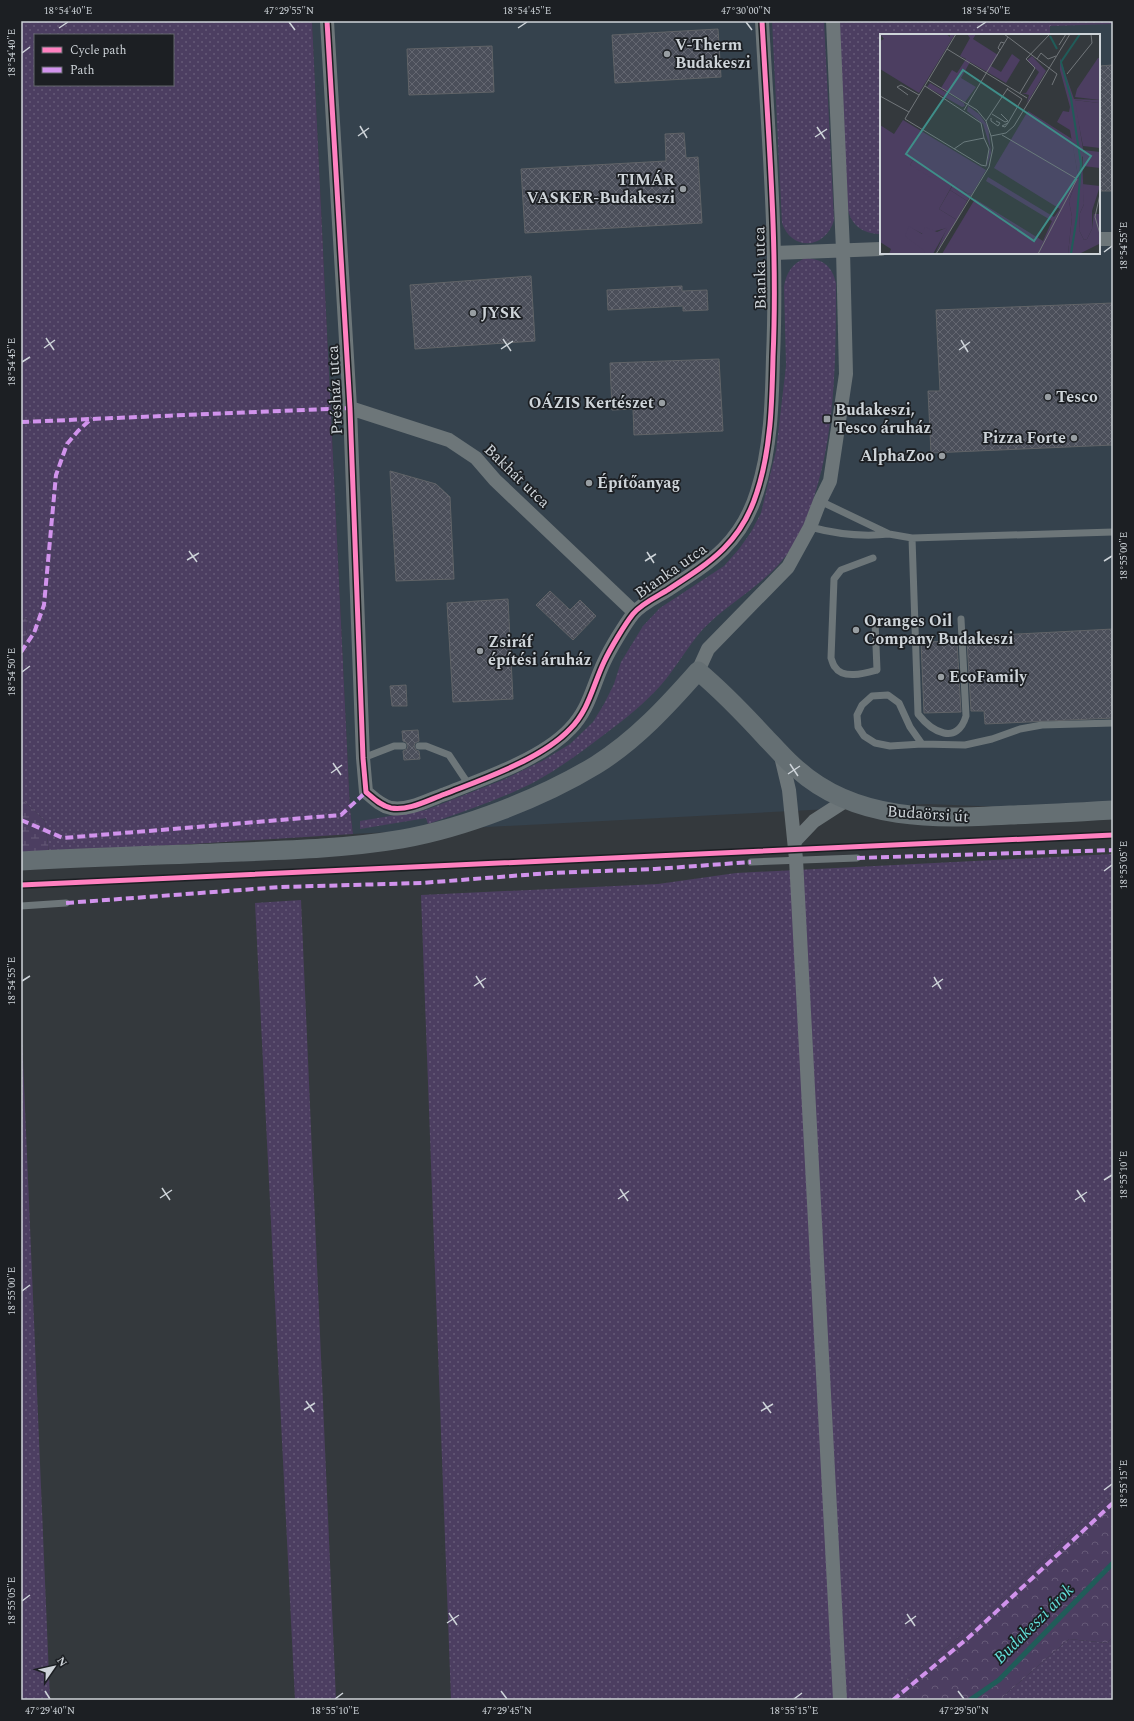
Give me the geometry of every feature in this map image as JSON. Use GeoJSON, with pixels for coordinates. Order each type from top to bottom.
{"type":"FeatureCollection","features":[{"type":"Feature","properties":{"kind":"main road","name":"Budaörsi út"},"geometry":{"type":"LineString","coordinates":[[698,670],[723,692],[797,770],[821,787],[845,801],[875,810],[903,816],[936,818],[1113,810]]}},
{"type":"Feature","properties":{"kind":"main road"},"geometry":{"type":"LineString","coordinates":[[21,861],[297,850],[402,839],[454,826],[548,791],[597,764],[641,731],[671,701],[698,670]]}},
{"type":"Feature","properties":{"kind":"street","name":"Présház utca"},"geometry":{"type":"LineString","coordinates":[[327,21],[350,408],[363,758]]}},
{"type":"Feature","properties":{"kind":"street","name":"Bianka utca"},"geometry":{"type":"LineString","coordinates":[[363,758],[366,792],[378,802],[391,808],[411,807],[469,785],[518,764],[547,748],[570,730],[586,708],[604,661],[634,612],[709,563],[740,532],[757,493],[765,456],[773,396],[775,326],[774,253],[762,21]]}},
{"type":"Feature","properties":{"kind":"street"},"geometry":{"type":"LineString","coordinates":[[698,670],[708,649],[788,567],[810,527],[830,481],[846,374],[843,250],[833,21]]}},
{"type":"Feature","properties":{"kind":"street"},"geometry":{"type":"LineString","coordinates":[[1100,239],[1113,239]]}},
{"type":"Feature","properties":{"kind":"street"},"geometry":{"type":"LineString","coordinates":[[774,253],[880,249]]}},
{"type":"Feature","properties":{"kind":"street","name":"Bakhát utca"},"geometry":{"type":"LineString","coordinates":[[350,408],[449,440],[476,458],[495,480],[634,612]]}},
{"type":"Feature","properties":{"kind":"street"},"geometry":{"type":"LineString","coordinates":[[780,752],[789,790],[795,841],[840,1700]]}},
{"type":"Feature","properties":{"kind":"street"},"geometry":{"type":"LineString","coordinates":[[795,841],[814,821],[845,801]]}},
{"type":"Feature","properties":{"kind":"lane"},"geometry":{"type":"LineString","coordinates":[[820,501],[889,534],[912,538],[1113,532]]}},
{"type":"Feature","properties":{"kind":"lane"},"geometry":{"type":"LineString","coordinates":[[810,527],[834,533],[872,536],[889,534]]}},
{"type":"Feature","properties":{"kind":"lane"},"geometry":{"type":"LineString","coordinates":[[912,538],[918,714],[926,724],[935,730],[946,734],[955,732],[963,726],[966,716],[961,619]]}},
{"type":"Feature","properties":{"kind":"lane"},"geometry":{"type":"LineString","coordinates":[[872,558],[841,570],[834,579],[831,658],[835,668],[844,673],[863,674],[878,670],[875,621]]}},
{"type":"Feature","properties":{"kind":"lane"},"geometry":{"type":"LineString","coordinates":[[922,744],[910,727],[899,703],[888,695],[872,696],[862,704],[857,715],[858,727],[864,736],[875,743],[890,746],[965,744],[992,739],[1020,729],[1042,725],[1113,722]]}},
{"type":"Feature","properties":{"kind":"lane"},"geometry":{"type":"LineString","coordinates":[[363,758],[394,746],[403,746]]}},
{"type":"Feature","properties":{"kind":"lane"},"geometry":{"type":"LineString","coordinates":[[419,746],[426,746],[448,755],[469,785]]}},
{"type":"Feature","properties":{"kind":"lane"},"geometry":{"type":"LineString","coordinates":[[751,862],[796,859],[857,858]]}},
{"type":"Feature","properties":{"kind":"lane"},"geometry":{"type":"LineString","coordinates":[[21,906],[66,903]]}},
{"type":"Feature","properties":{"kind":"shaded area"},"geometry":{"type":"Polygon","coordinates":[[[312,21],[1113,21],[1113,811],[926,804],[353,834],[350,809],[312,21]]]}},
{"type":"Feature","properties":{"kind":"green space"},"geometry":{"type":"Polygon","coordinates":[[[21,21],[312,21],[350,809],[353,834],[49,853],[45,821],[21,798],[21,673],[28,618],[21,619],[21,21]]]}},
{"type":"Feature","properties":{"kind":"green space"},"geometry":{"type":"Polygon","coordinates":[[[772,21],[824,21],[834,220],[830,230],[824,237],[809,243],[793,239],[782,223],[772,21]]]}},
{"type":"Feature","properties":{"kind":"green space"},"geometry":{"type":"Polygon","coordinates":[[[839,21],[1113,21],[1113,24],[1050,26],[1050,34],[880,34],[880,234],[874,234],[858,227],[851,219],[847,207],[839,21]]]}},
{"type":"Feature","properties":{"kind":"green space"},"geometry":{"type":"Polygon","coordinates":[[[805,258],[817,260],[826,264],[832,272],[836,283],[834,380],[827,445],[820,477],[811,507],[798,537],[779,565],[703,629],[661,685],[648,699],[581,752],[555,770],[511,793],[428,824],[426,818],[360,829],[360,821],[426,810],[505,779],[542,761],[570,744],[593,722],[614,684],[621,662],[643,626],[660,608],[724,566],[739,549],[751,532],[761,513],[776,451],[786,366],[784,287],[786,277],[790,270],[793,266],[805,258]]]}},
{"type":"Feature","properties":{"kind":"green space"},"geometry":{"type":"Polygon","coordinates":[[[28,618],[21,673],[21,619],[28,618]]]}},
{"type":"Feature","properties":{"kind":"green space"},"geometry":{"type":"Polygon","coordinates":[[[21,798],[45,821],[49,853],[21,854],[21,798]]]}},
{"type":"Feature","properties":{"kind":"green space"},"geometry":{"type":"Polygon","coordinates":[[[1113,854],[1113,1494],[981,1619],[901,1684],[910,1698],[908,1700],[451,1700],[421,895],[658,884],[736,873],[1113,854]]]}},
{"type":"Feature","properties":{"kind":"green space"},"geometry":{"type":"Polygon","coordinates":[[[301,900],[336,1700],[295,1700],[255,903],[301,900]]]}},
{"type":"Feature","properties":{"kind":"green space"},"geometry":{"type":"Polygon","coordinates":[[[21,1013],[50,1700],[21,1700],[21,1013]]]}},
{"type":"Feature","properties":{"kind":"green space"},"geometry":{"type":"Polygon","coordinates":[[[1113,1494],[1113,1637],[1107,1643],[1069,1639],[999,1700],[908,1700],[910,1698],[901,1684],[981,1619],[1113,1494]]]}},
{"type":"Feature","properties":{"kind":"green space"},"geometry":{"type":"Polygon","coordinates":[[[1113,1637],[1113,1700],[999,1700],[1069,1639],[1107,1643],[1113,1637]]]}},
{"type":"Feature","properties":{"kind":"building"},"geometry":{"type":"Polygon","coordinates":[[[718,29],[721,77],[615,83],[612,35],[718,29]]]}},
{"type":"Feature","properties":{"kind":"building"},"geometry":{"type":"Polygon","coordinates":[[[492,46],[494,92],[409,95],[407,49],[492,46]]]}},
{"type":"Feature","properties":{"kind":"building"},"geometry":{"type":"Polygon","coordinates":[[[1113,65],[1113,191],[1100,191],[1100,66],[1113,65]]]}},
{"type":"Feature","properties":{"kind":"building"},"geometry":{"type":"Polygon","coordinates":[[[684,133],[686,158],[698,157],[702,223],[525,233],[521,169],[666,161],[665,134],[684,133]]]}},
{"type":"Feature","properties":{"kind":"building","name":"JYSK"},"geometry":{"type":"Polygon","coordinates":[[[531,276],[535,341],[415,349],[410,285],[531,276]]]}},
{"type":"Feature","properties":{"kind":"building"},"geometry":{"type":"Polygon","coordinates":[[[682,286],[682,291],[707,290],[708,310],[683,311],[683,306],[608,310],[607,290],[682,286]]]}},
{"type":"Feature","properties":{"kind":"building"},"geometry":{"type":"Polygon","coordinates":[[[1113,303],[1113,445],[931,453],[928,391],[940,391],[936,310],[1113,303]]]}},
{"type":"Feature","properties":{"kind":"building"},"geometry":{"type":"Polygon","coordinates":[[[719,359],[723,431],[634,435],[633,409],[612,410],[610,363],[719,359]]]}},
{"type":"Feature","properties":{"kind":"building"},"geometry":{"type":"Polygon","coordinates":[[[390,471],[436,484],[450,497],[454,579],[396,581],[390,471]]]}},
{"type":"Feature","properties":{"kind":"building"},"geometry":{"type":"Polygon","coordinates":[[[550,591],[570,610],[580,600],[596,616],[573,640],[536,605],[550,591]]]}},
{"type":"Feature","properties":{"kind":"building","name":"Zsiráf építési áruház"},"geometry":{"type":"Polygon","coordinates":[[[508,599],[513,699],[453,702],[447,603],[508,599]]]}},
{"type":"Feature","properties":{"kind":"building"},"geometry":{"type":"Polygon","coordinates":[[[1113,629],[1113,718],[985,724],[984,711],[971,711],[967,640],[980,639],[980,636],[1113,629]]]}},
{"type":"Feature","properties":{"kind":"building","name":"EcoFamily"},"geometry":{"type":"Polygon","coordinates":[[[957,641],[961,712],[924,713],[921,642],[957,641]]]}},
{"type":"Feature","properties":{"kind":"building"},"geometry":{"type":"Polygon","coordinates":[[[406,685],[407,706],[392,706],[390,686],[406,685]]]}},
{"type":"Feature","properties":{"kind":"building"},"geometry":{"type":"Polygon","coordinates":[[[418,730],[419,741],[415,743],[414,746],[416,750],[419,751],[420,759],[404,760],[403,751],[407,749],[408,746],[406,742],[403,741],[402,731],[418,730]]]}},
{"type":"Feature","properties":{"kind":"waterway","name":"Budakeszi árok"},"geometry":{"type":"LineString","coordinates":[[970,1700],[999,1680],[1113,1563]]}},
{"type":"Feature","properties":{"kind":"marked path"},"geometry":{"type":"LineString","coordinates":[[21,422],[350,408]]}},
{"type":"Feature","properties":{"kind":"marked path"},"geometry":{"type":"LineString","coordinates":[[21,652],[34,633],[44,605],[56,475],[67,444],[92,418]]}},
{"type":"Feature","properties":{"kind":"marked path"},"geometry":{"type":"LineString","coordinates":[[21,820],[63,838],[341,815],[366,792]]}},
{"type":"Feature","properties":{"kind":"marked path"},"geometry":{"type":"LineString","coordinates":[[857,858],[1113,850]]}},
{"type":"Feature","properties":{"kind":"marked path"},"geometry":{"type":"LineString","coordinates":[[66,903],[281,887],[422,883],[550,873],[655,869],[751,862]]}},
{"type":"Feature","properties":{"kind":"marked path"},"geometry":{"type":"LineString","coordinates":[[893,1700],[968,1638],[1113,1503]]}},
{"type":"Feature","properties":{"kind":"cycle path"},"geometry":{"type":"LineString","coordinates":[[327,21],[350,408],[363,758],[366,792],[384,806],[398,809],[418,804],[494,775],[528,759],[558,740],[570,729],[582,714],[607,657],[622,630],[636,610],[696,571],[722,550],[733,539],[750,510],[762,476],[768,442],[772,391],[774,315],[772,189],[762,21]]}},
{"type":"Feature","properties":{"kind":"cycle path"},"geometry":{"type":"LineString","coordinates":[[21,885],[1113,835]]}},
{"type":"Feature","properties":{"kind":"place","name":"V-Therm Budakeszi"},"geometry":{"type":"Point","coordinates":[667,54]}},
{"type":"Feature","properties":{"kind":"place","name":"TIMÁR VASKER-Budakeszi"},"geometry":{"type":"Point","coordinates":[683,189]}},
{"type":"Feature","properties":{"kind":"place","name":"JYSK"},"geometry":{"type":"Point","coordinates":[473,313]}},
{"type":"Feature","properties":{"kind":"place","name":"Tesco"},"geometry":{"type":"Point","coordinates":[1048,397]}},
{"type":"Feature","properties":{"kind":"place","name":"OÁZIS Kertészet"},"geometry":{"type":"Point","coordinates":[662,403]}},
{"type":"Feature","properties":{"kind":"place","name":"Budakeszi, Tesco áruház"},"geometry":{"type":"Point","coordinates":[827,419]}},
{"type":"Feature","properties":{"kind":"place","name":"Pizza Forte"},"geometry":{"type":"Point","coordinates":[1074,438]}},
{"type":"Feature","properties":{"kind":"place","name":"AlphaZoo"},"geometry":{"type":"Point","coordinates":[942,456]}},
{"type":"Feature","properties":{"kind":"place","name":"Építőanyag"},"geometry":{"type":"Point","coordinates":[589,483]}},
{"type":"Feature","properties":{"kind":"place","name":"Oranges Oil Company Budakeszi"},"geometry":{"type":"Point","coordinates":[856,630]}},
{"type":"Feature","properties":{"kind":"place","name":"Zsiráf építési áruház"},"geometry":{"type":"Point","coordinates":[480,651]}},
{"type":"Feature","properties":{"kind":"place","name":"EcoFamily"},"geometry":{"type":"Point","coordinates":[941,677]}}]}
